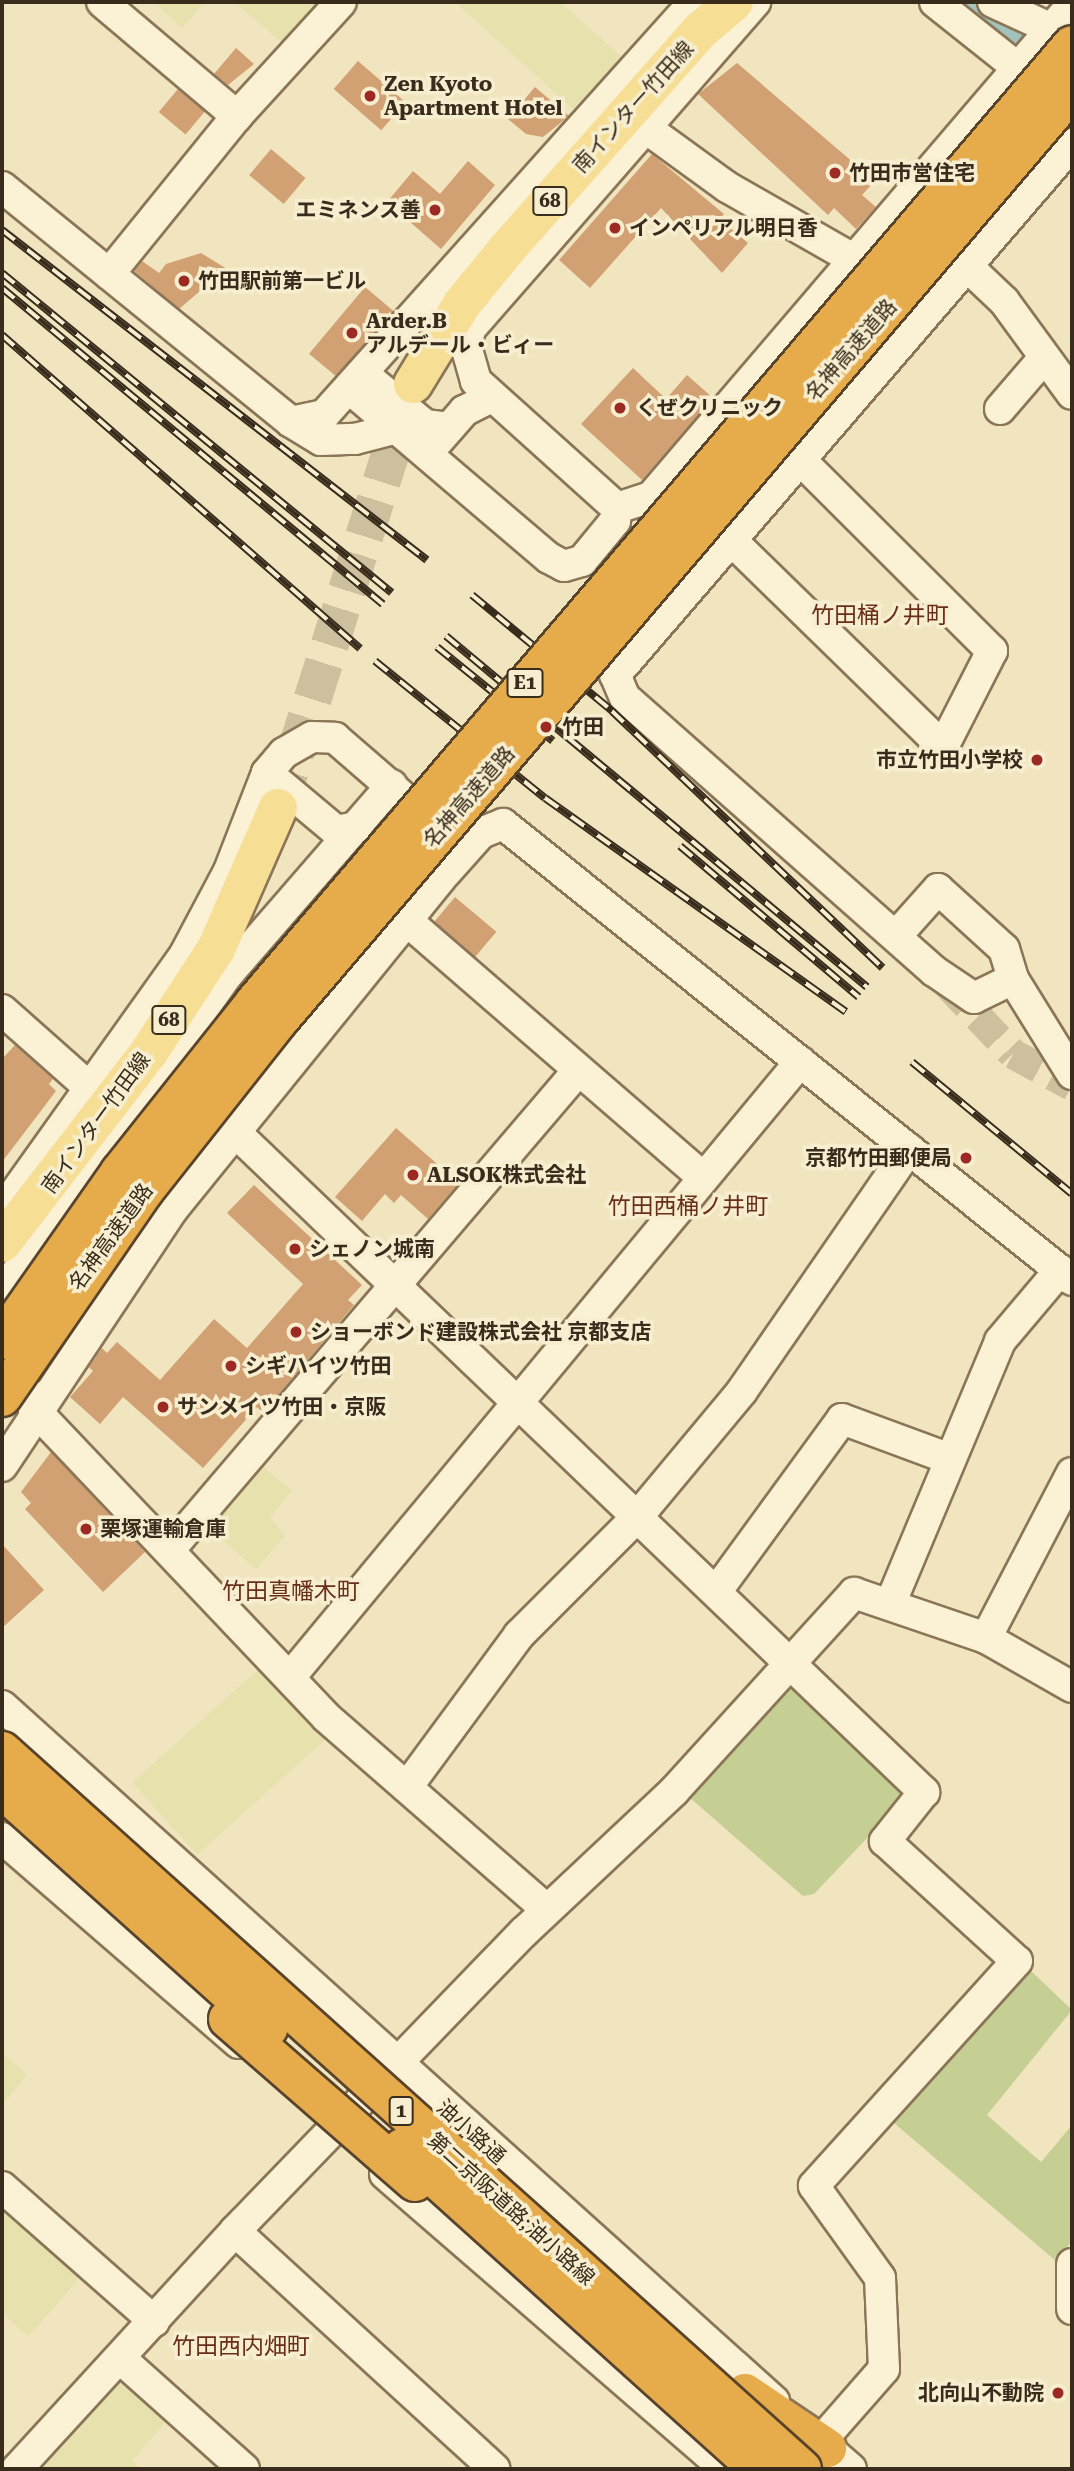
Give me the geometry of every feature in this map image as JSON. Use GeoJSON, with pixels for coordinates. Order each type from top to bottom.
{"type":"FeatureCollection","features":[{"type":"Feature","properties":{"kind":"highway","name":"名神高速道路"},"geometry":{"type":"LineString","coordinates":[[2,1340],[120,1172],[255,1002],[1063,31]]}},
{"type":"Feature","properties":{"kind":"highway","name":"名神高速道路"},"geometry":{"type":"LineString","coordinates":[[18,1403],[144,1191],[280,1019],[1072,92]]}},
{"type":"Feature","properties":{"kind":"highway"},"geometry":{"type":"LineString","coordinates":[[2,1721],[124,1840],[745,2393],[825,2457]]}},
{"type":"Feature","properties":{"kind":"highway","name":"第二京阪道路;油小路線"},"geometry":{"type":"LineString","coordinates":[[2,1751],[825,2457]]}},
{"type":"Feature","properties":{"kind":"highway","name":"第二京阪道路;油小路線"},"geometry":{"type":"LineString","coordinates":[[2,1789],[759,2469]]}},
{"type":"Feature","properties":{"kind":"highway"},"geometry":{"type":"LineString","coordinates":[[2,1821],[722,2461]]}},
{"type":"Feature","properties":{"kind":"main road","name":"南インター竹田線"},"geometry":{"type":"LineString","coordinates":[[413,384],[461,304],[705,11],[734,2]]}},
{"type":"Feature","properties":{"kind":"main road","name":"南インター竹田線"},"geometry":{"type":"LineString","coordinates":[[2,1243],[15,1213],[216,949],[273,790]]}},
{"type":"Feature","properties":{"kind":"main road","name":"南インター竹田線"},"geometry":{"type":"LineString","coordinates":[[2,1263],[15,1213]]}},
{"type":"Feature","properties":{"kind":"street"},"geometry":{"type":"LineString","coordinates":[[102,2],[237,116]]}},
{"type":"Feature","properties":{"kind":"street"},"geometry":{"type":"LineString","coordinates":[[109,274],[237,116],[341,2]]}},
{"type":"Feature","properties":{"kind":"street"},"geometry":{"type":"LineString","coordinates":[[617,508],[492,397],[468,366],[470,330],[643,125],[755,2]]}},
{"type":"Feature","properties":{"kind":"street"},"geometry":{"type":"LineString","coordinates":[[934,2],[1020,65],[1072,110]]}},
{"type":"Feature","properties":{"kind":"street"},"geometry":{"type":"LineString","coordinates":[[617,508],[651,497],[1020,65],[1063,31],[993,2]]}},
{"type":"Feature","properties":{"kind":"street"},"geometry":{"type":"LineString","coordinates":[[291,422],[324,415],[705,11]]}},
{"type":"Feature","properties":{"kind":"street"},"geometry":{"type":"LineString","coordinates":[[643,125],[727,187],[933,305]]}},
{"type":"Feature","properties":{"kind":"street"},"geometry":{"type":"LineString","coordinates":[[1013,979],[974,999],[934,971],[625,698],[615,674],[1072,144]]}},
{"type":"Feature","properties":{"kind":"street"},"geometry":{"type":"LineString","coordinates":[[2,187],[291,422],[321,440],[355,439],[394,429]]}},
{"type":"Feature","properties":{"kind":"street"},"geometry":{"type":"LineString","coordinates":[[967,266],[1004,301],[1043,359],[1072,394]]}},
{"type":"Feature","properties":{"kind":"street"},"geometry":{"type":"LineString","coordinates":[[1000,409],[1043,359]]}},
{"type":"Feature","properties":{"kind":"street"},"geometry":{"type":"LineString","coordinates":[[355,380],[425,425],[449,428]]}},
{"type":"Feature","properties":{"kind":"street"},"geometry":{"type":"LineString","coordinates":[[355,380],[394,429],[549,558],[565,566],[582,561],[615,521],[617,508]]}},
{"type":"Feature","properties":{"kind":"street"},"geometry":{"type":"LineString","coordinates":[[426,455],[464,411],[492,397]]}},
{"type":"Feature","properties":{"kind":"street"},"geometry":{"type":"LineString","coordinates":[[731,540],[943,747],[992,651],[800,460]]}},
{"type":"Feature","properties":{"kind":"street"},"geometry":{"type":"LineString","coordinates":[[582,561],[657,625]]}},
{"type":"Feature","properties":{"kind":"street"},"geometry":{"type":"LineString","coordinates":[[15,1213],[91,1089],[203,921],[273,790],[292,746],[323,736],[340,740],[393,785],[464,852]]}},
{"type":"Feature","properties":{"kind":"street"},"geometry":{"type":"LineString","coordinates":[[2,1293],[228,974],[393,785]]}},
{"type":"Feature","properties":{"kind":"street"},"geometry":{"type":"LineString","coordinates":[[273,790],[336,831],[357,827]]}},
{"type":"Feature","properties":{"kind":"street"},"geometry":{"type":"LineString","coordinates":[[18,1403],[234,1131],[464,852],[492,828],[517,829],[800,1062],[1066,1275],[1000,1341],[891,1602]]}},
{"type":"Feature","properties":{"kind":"street"},"geometry":{"type":"LineString","coordinates":[[895,936],[938,889],[1004,949],[1013,979],[1072,1074]]}},
{"type":"Feature","properties":{"kind":"street"},"geometry":{"type":"LineString","coordinates":[[406,920],[576,1073],[702,1176]]}},
{"type":"Feature","properties":{"kind":"street"},"geometry":{"type":"LineString","coordinates":[[2,1010],[91,1089]]}},
{"type":"Feature","properties":{"kind":"street"},"geometry":{"type":"LineString","coordinates":[[291,1676],[702,1176],[800,1062]]}},
{"type":"Feature","properties":{"kind":"street"},"geometry":{"type":"LineString","coordinates":[[171,1548],[576,1073]]}},
{"type":"Feature","properties":{"kind":"street"},"geometry":{"type":"LineString","coordinates":[[234,1131],[924,1792],[885,1841],[1017,1961],[814,2186],[880,2278],[884,2369],[825,2457]]}},
{"type":"Feature","properties":{"kind":"street"},"geometry":{"type":"LineString","coordinates":[[407,1787],[519,1635],[638,1516],[742,1391],[909,1149]]}},
{"type":"Feature","properties":{"kind":"street"},"geometry":{"type":"LineString","coordinates":[[2,1364],[28,1388],[18,1403],[2,1466]]}},
{"type":"Feature","properties":{"kind":"street"},"geometry":{"type":"LineString","coordinates":[[18,1403],[171,1548],[326,1717],[547,1910]]}},
{"type":"Feature","properties":{"kind":"street"},"geometry":{"type":"LineString","coordinates":[[716,1592],[842,1419],[950,1459]]}},
{"type":"Feature","properties":{"kind":"street"},"geometry":{"type":"LineString","coordinates":[[986,1638],[1072,1473]]}},
{"type":"Feature","properties":{"kind":"street"},"geometry":{"type":"LineString","coordinates":[[17,2469],[121,2359],[235,2231],[547,1910],[674,1791],[854,1593],[891,1602],[986,1638],[1072,1687]]}},
{"type":"Feature","properties":{"kind":"street","name":"油小路通"},"geometry":{"type":"LineString","coordinates":[[2,1706],[825,2457]]}},
{"type":"Feature","properties":{"kind":"street"},"geometry":{"type":"LineString","coordinates":[[2,1838],[334,2130],[722,2461]]}},
{"type":"Feature","properties":{"kind":"street"},"geometry":{"type":"LineString","coordinates":[[2,2187],[154,2321]]}},
{"type":"Feature","properties":{"kind":"street"},"geometry":{"type":"LineString","coordinates":[[235,2231],[495,2469]]}},
{"type":"Feature","properties":{"kind":"street"},"geometry":{"type":"LineString","coordinates":[[1072,2264],[1072,2309]]}},
{"type":"Feature","properties":{"kind":"street"},"geometry":{"type":"LineString","coordinates":[[121,2359],[244,2469]]}},
{"type":"Feature","properties":{"kind":"shaded area"},"geometry":{"type":"Polygon","coordinates":[[[154,2],[205,2],[182,28],[154,2]]]}},
{"type":"Feature","properties":{"kind":"shaded area"},"geometry":{"type":"Polygon","coordinates":[[[234,2],[333,2],[290,49],[234,2]]]}},
{"type":"Feature","properties":{"kind":"shaded area"},"geometry":{"type":"Polygon","coordinates":[[[455,2],[560,2],[623,58],[573,109],[455,2]]]}},
{"type":"Feature","properties":{"kind":"shaded area"},"geometry":{"type":"Polygon","coordinates":[[[256,1461],[292,1491],[270,1517],[285,1536],[256,1569],[202,1522],[256,1461]]]}},
{"type":"Feature","properties":{"kind":"shaded area"},"geometry":{"type":"Polygon","coordinates":[[[263,1665],[328,1737],[197,1855],[132,1783],[263,1665]]]}},
{"type":"Feature","properties":{"kind":"shaded area"},"geometry":{"type":"Polygon","coordinates":[[[2,2052],[27,2075],[2,2105],[2,2052]]]}},
{"type":"Feature","properties":{"kind":"shaded area"},"geometry":{"type":"Polygon","coordinates":[[[2,2200],[85,2272],[28,2337],[2,2312],[2,2200]]]}},
{"type":"Feature","properties":{"kind":"shaded area"},"geometry":{"type":"Polygon","coordinates":[[[122,2367],[173,2413],[132,2461],[141,2469],[45,2469],[36,2461],[122,2367]]]}},
{"type":"Feature","properties":{"kind":"green space"},"geometry":{"type":"Polygon","coordinates":[[[797,1682],[905,1785],[906,1797],[814,1894],[803,1896],[690,1798],[688,1788],[782,1683],[797,1682]]]}},
{"type":"Feature","properties":{"kind":"green space"},"geometry":{"type":"Polygon","coordinates":[[[1030,1970],[1072,2010],[987,2115],[1041,2162],[1072,2125],[1072,2241],[1056,2261],[894,2123],[1030,1970]]]}},
{"type":"Feature","properties":{"kind":"building"},"geometry":{"type":"Polygon","coordinates":[[[236,48],[254,64],[228,85],[214,74],[236,48]]]}},
{"type":"Feature","properties":{"kind":"building","name":"Zen Kyoto Apartment Hotel"},"geometry":{"type":"Polygon","coordinates":[[[358,61],[406,102],[381,130],[334,89],[358,61]]]}},
{"type":"Feature","properties":{"kind":"building"},"geometry":{"type":"Polygon","coordinates":[[[737,63],[875,181],[862,195],[876,207],[856,229],[834,208],[828,215],[698,94],[737,63]]]}},
{"type":"Feature","properties":{"kind":"building"},"geometry":{"type":"Polygon","coordinates":[[[535,87],[569,116],[543,137],[526,134],[508,119],[535,87]]]}},
{"type":"Feature","properties":{"kind":"building"},"geometry":{"type":"Polygon","coordinates":[[[178,89],[205,111],[186,134],[159,112],[178,89]]]}},
{"type":"Feature","properties":{"kind":"building"},"geometry":{"type":"Polygon","coordinates":[[[271,149],[305,178],[284,204],[249,175],[271,149]]]}},
{"type":"Feature","properties":{"kind":"building","name":"インペリアル明日香"},"geometry":{"type":"Polygon","coordinates":[[[652,154],[724,214],[720,219],[748,243],[722,273],[661,208],[590,288],[559,260],[652,154]]]}},
{"type":"Feature","properties":{"kind":"building","name":"エミネンス善"},"geometry":{"type":"Polygon","coordinates":[[[468,161],[495,185],[441,249],[387,202],[413,171],[440,194],[468,161]]]}},
{"type":"Feature","properties":{"kind":"building","name":"竹田駅前第一ビル"},"geometry":{"type":"Polygon","coordinates":[[[201,253],[232,272],[216,293],[207,285],[179,309],[134,271],[142,261],[159,273],[166,264],[201,253]]]}},
{"type":"Feature","properties":{"kind":"building","name":"Arder.B アルデール・ビィー"},"geometry":{"type":"Polygon","coordinates":[[[365,287],[394,311],[338,378],[309,354],[365,287]]]}},
{"type":"Feature","properties":{"kind":"building"},"geometry":{"type":"Polygon","coordinates":[[[633,368],[666,399],[687,375],[713,398],[642,480],[581,424],[633,368]]]}},
{"type":"Feature","properties":{"kind":"building"},"geometry":{"type":"Polygon","coordinates":[[[455,897],[496,932],[475,957],[434,922],[455,897]]]}},
{"type":"Feature","properties":{"kind":"building"},"geometry":{"type":"Polygon","coordinates":[[[15,1045],[53,1079],[49,1084],[56,1091],[2,1162],[2,1059],[15,1045]]]}},
{"type":"Feature","properties":{"kind":"building","name":"ALSOK株式会社"},"geometry":{"type":"Polygon","coordinates":[[[396,1128],[459,1183],[428,1219],[401,1195],[394,1203],[385,1194],[362,1221],[335,1197],[396,1128]]]}},
{"type":"Feature","properties":{"kind":"building"},"geometry":{"type":"Polygon","coordinates":[[[254,1185],[362,1285],[348,1300],[354,1305],[263,1413],[257,1407],[203,1468],[123,1397],[100,1424],[70,1397],[93,1371],[89,1367],[102,1348],[107,1353],[117,1342],[160,1380],[214,1319],[247,1348],[303,1284],[227,1213],[254,1185]]]}},
{"type":"Feature","properties":{"kind":"building","name":"栗塚運輸倉庫"},"geometry":{"type":"Polygon","coordinates":[[[51,1452],[145,1552],[103,1592],[25,1509],[31,1503],[21,1492],[51,1452]]]}},
{"type":"Feature","properties":{"kind":"building"},"geometry":{"type":"Polygon","coordinates":[[[2,1544],[44,1590],[2,1628],[2,1544]]]}},
{"type":"Feature","properties":{"kind":"waterway"},"geometry":{"type":"LineString","coordinates":[[958,2],[1062,74]]}},
{"type":"Feature","properties":{"kind":"tunnel"},"geometry":{"type":"LineString","coordinates":[[278,808],[409,396]]}},
{"type":"Feature","properties":{"kind":"tunnel"},"geometry":{"type":"LineString","coordinates":[[947,984],[1013,1054],[1072,1086]]}},
{"type":"Feature","properties":{"kind":"railway"},"geometry":{"type":"LineString","coordinates":[[2,230],[427,560]]}},
{"type":"Feature","properties":{"kind":"railway"},"geometry":{"type":"LineString","coordinates":[[2,273],[392,593]]}},
{"type":"Feature","properties":{"kind":"railway"},"geometry":{"type":"LineString","coordinates":[[2,288],[383,604]]}},
{"type":"Feature","properties":{"kind":"railway"},"geometry":{"type":"LineString","coordinates":[[2,335],[360,648]]}},
{"type":"Feature","properties":{"kind":"railway"},"geometry":{"type":"LineString","coordinates":[[472,595],[612,711],[883,968]]}},
{"type":"Feature","properties":{"kind":"railway"},"geometry":{"type":"LineString","coordinates":[[446,636],[867,987]]}},
{"type":"Feature","properties":{"kind":"railway"},"geometry":{"type":"LineString","coordinates":[[437,647],[553,741]]}},
{"type":"Feature","properties":{"kind":"railway"},"geometry":{"type":"LineString","coordinates":[[375,661],[545,798],[846,1012]]}},
{"type":"Feature","properties":{"kind":"railway"},"geometry":{"type":"LineString","coordinates":[[680,846],[859,997]]}},
{"type":"Feature","properties":{"kind":"railway"},"geometry":{"type":"LineString","coordinates":[[912,1062],[1072,1194]]}},
{"type":"Feature","properties":{"kind":"place","name":"Zen Kyoto Apartment Hotel"},"geometry":{"type":"Point","coordinates":[370,96]}},
{"type":"Feature","properties":{"kind":"place","name":"竹田市営住宅"},"geometry":{"type":"Point","coordinates":[835,173]}},
{"type":"Feature","properties":{"kind":"place","name":"エミネンス善"},"geometry":{"type":"Point","coordinates":[435,210]}},
{"type":"Feature","properties":{"kind":"place","name":"インペリアル明日香"},"geometry":{"type":"Point","coordinates":[615,228]}},
{"type":"Feature","properties":{"kind":"place","name":"竹田駅前第一ビル"},"geometry":{"type":"Point","coordinates":[184,281]}},
{"type":"Feature","properties":{"kind":"place","name":"Arder.B アルデール・ビィー"},"geometry":{"type":"Point","coordinates":[352,333]}},
{"type":"Feature","properties":{"kind":"place","name":"くぜクリニック"},"geometry":{"type":"Point","coordinates":[620,408]}},
{"type":"Feature","properties":{"kind":"place","name":"竹田"},"geometry":{"type":"Point","coordinates":[546,727]}},
{"type":"Feature","properties":{"kind":"place","name":"市立竹田小学校"},"geometry":{"type":"Point","coordinates":[1037,760]}},
{"type":"Feature","properties":{"kind":"place","name":"京都竹田郵便局"},"geometry":{"type":"Point","coordinates":[966,1158]}},
{"type":"Feature","properties":{"kind":"place","name":"ALSOK株式会社"},"geometry":{"type":"Point","coordinates":[413,1175]}},
{"type":"Feature","properties":{"kind":"place","name":"シェノン城南"},"geometry":{"type":"Point","coordinates":[295,1249]}},
{"type":"Feature","properties":{"kind":"place","name":"ショーボンド建設株式会社 京都支店"},"geometry":{"type":"Point","coordinates":[296,1332]}},
{"type":"Feature","properties":{"kind":"place","name":"シギハイツ竹田"},"geometry":{"type":"Point","coordinates":[231,1366]}},
{"type":"Feature","properties":{"kind":"place","name":"サンメイツ竹田・京阪"},"geometry":{"type":"Point","coordinates":[163,1407]}},
{"type":"Feature","properties":{"kind":"place","name":"栗塚運輸倉庫"},"geometry":{"type":"Point","coordinates":[86,1529]}},
{"type":"Feature","properties":{"kind":"place","name":"北向山不動院"},"geometry":{"type":"Point","coordinates":[1058,2393]}},
{"type":"Feature","properties":{"kind":"district","name":"竹田桶ノ井町"},"geometry":{"type":"Point","coordinates":[880,616]}},
{"type":"Feature","properties":{"kind":"district","name":"竹田西桶ノ井町"},"geometry":{"type":"Point","coordinates":[688,1207]}},
{"type":"Feature","properties":{"kind":"district","name":"竹田真幡木町"},"geometry":{"type":"Point","coordinates":[291,1592]}},
{"type":"Feature","properties":{"kind":"district","name":"竹田西内畑町"},"geometry":{"type":"Point","coordinates":[241,2347]}}]}
